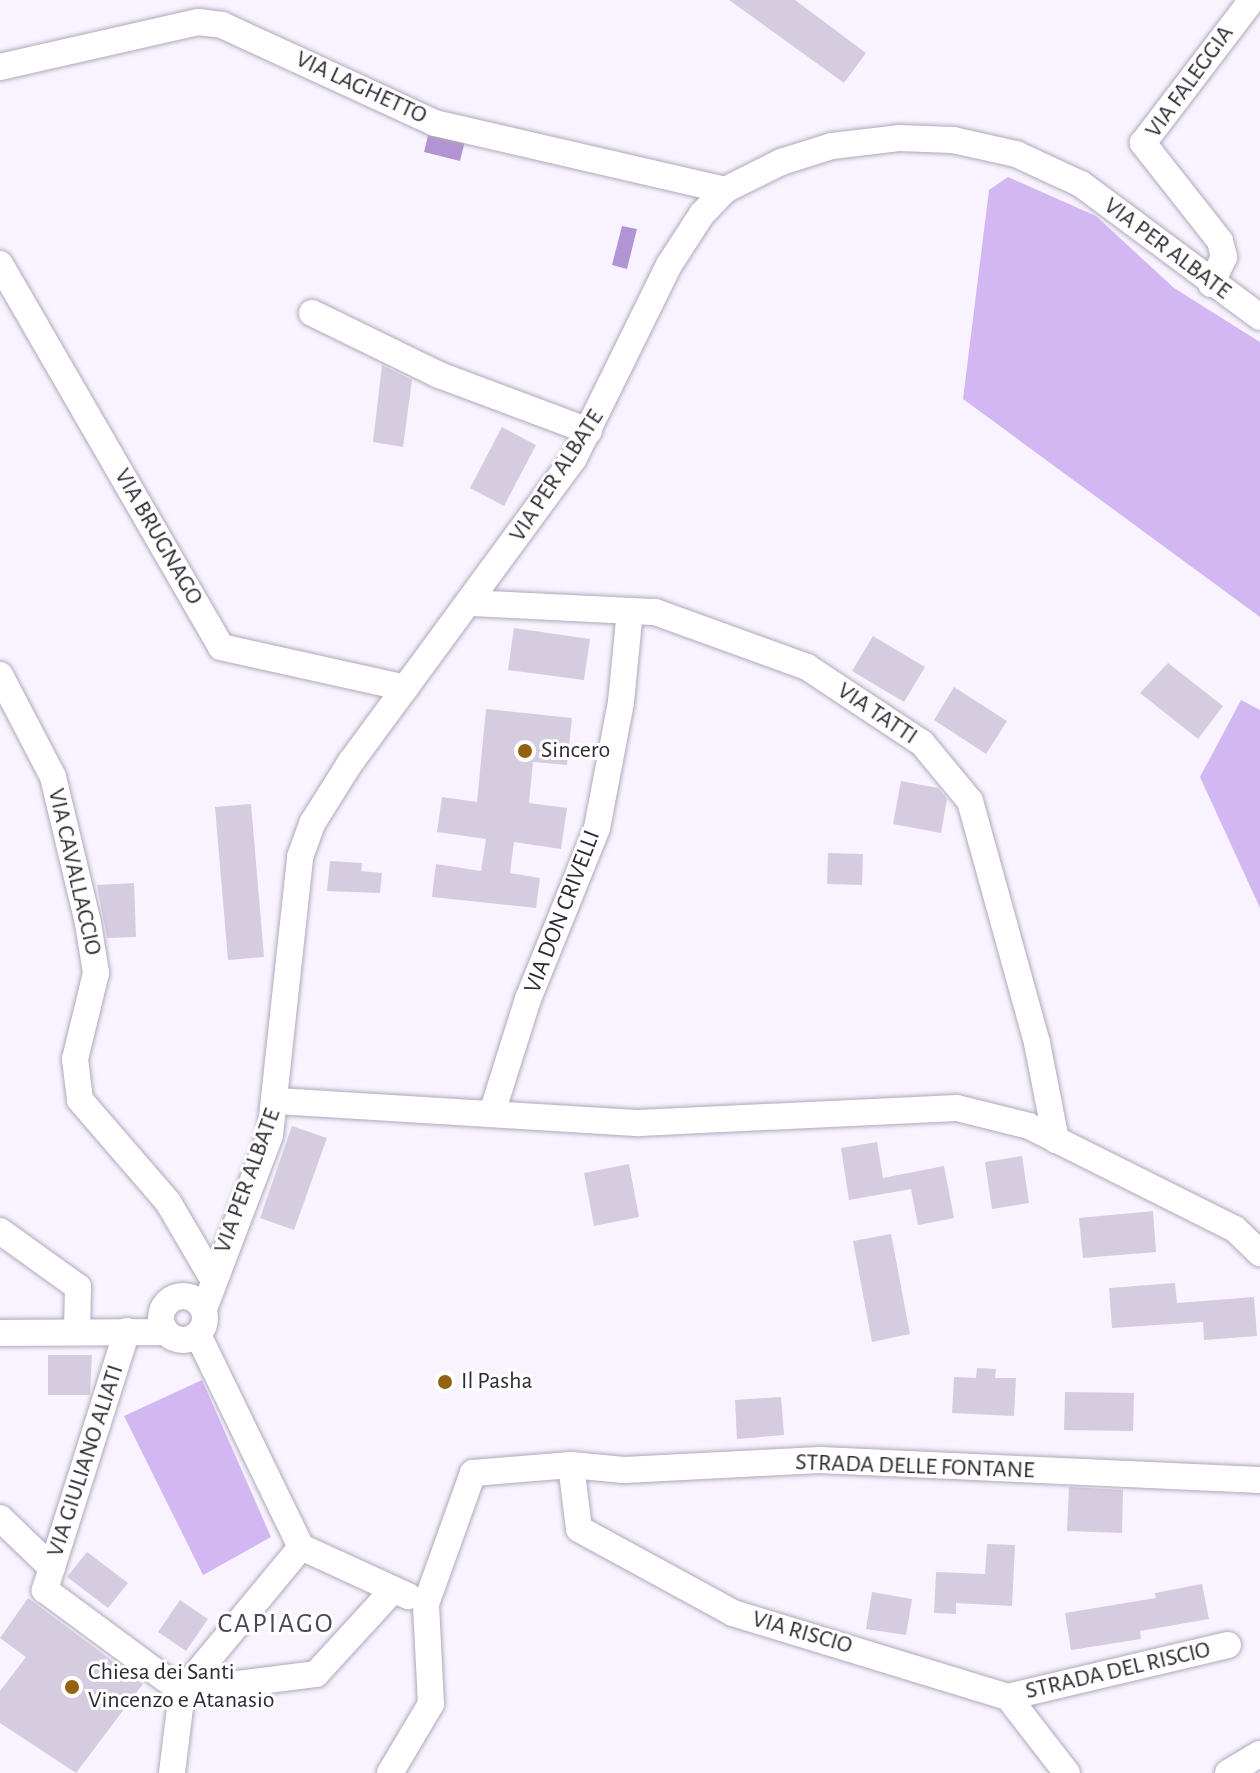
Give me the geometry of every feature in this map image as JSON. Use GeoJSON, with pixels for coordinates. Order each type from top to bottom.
{"type":"FeatureCollection","features":[{"type":"Feature","properties":{"kind":"street","name":"VIA FALEGGIA"},"geometry":{"type":"LineString","coordinates":[[1211,284],[1224,257],[1220,241],[1143,143],[1252,0]]}},
{"type":"Feature","properties":{"kind":"street","name":"VIA LAGHETTO"},"geometry":{"type":"LineString","coordinates":[[0,67],[149,31],[198,22],[222,25],[435,123],[725,190]]}},
{"type":"Feature","properties":{"kind":"street","name":"VIA PER ALBATE"},"geometry":{"type":"LineString","coordinates":[[197,1313],[270,1135],[277,1101],[303,848],[323,803],[470,603],[589,431],[669,265],[725,190],[781,162],[832,146],[899,138],[953,140],[1016,154],[1081,184],[1211,284],[1260,317]]}},
{"type":"Feature","properties":{"kind":"street","name":"VIA BRUGNAGO"},"geometry":{"type":"LineString","coordinates":[[0,264],[221,647],[406,688]]}},
{"type":"Feature","properties":{"kind":"street"},"geometry":{"type":"LineString","coordinates":[[312,313],[439,375],[589,431]]}},
{"type":"Feature","properties":{"kind":"street","name":"VIA TATTI"},"geometry":{"type":"LineString","coordinates":[[470,603],[655,612],[807,667],[922,743],[970,801],[1037,1043],[1056,1140]]}},
{"type":"Feature","properties":{"kind":"street","name":"VIA DON CRIVELLI"},"geometry":{"type":"LineString","coordinates":[[492,1113],[528,999],[597,828],[621,702],[630,611]]}},
{"type":"Feature","properties":{"kind":"street","name":"VIA CAVALLACCIO"},"geometry":{"type":"LineString","coordinates":[[0,675],[53,777],[88,923],[96,973],[75,1059],[80,1100],[168,1202],[214,1270]]}},
{"type":"Feature","properties":{"kind":"street"},"geometry":{"type":"LineString","coordinates":[[277,1101],[639,1123],[957,1108],[1029,1126],[1235,1229],[1260,1253]]}},
{"type":"Feature","properties":{"kind":"street"},"geometry":{"type":"LineString","coordinates":[[0,1231],[78,1287],[77,1331]]}},
{"type":"Feature","properties":{"kind":"street"},"geometry":{"type":"LineString","coordinates":[[164,1322],[172,1298],[197,1313],[301,1547],[426,1604],[431,1704],[390,1773]]}},
{"type":"Feature","properties":{"kind":"street"},"geometry":{"type":"LineString","coordinates":[[164,1322],[178,1340],[197,1313]]}},
{"type":"Feature","properties":{"kind":"street"},"geometry":{"type":"LineString","coordinates":[[0,1333],[120,1331],[164,1322]]}},
{"type":"Feature","properties":{"kind":"street","name":"VIA GIULIANO ALIATI"},"geometry":{"type":"LineString","coordinates":[[48,1579],[120,1331]]}},
{"type":"Feature","properties":{"kind":"street","name":"STRADA DELLE FONTANE"},"geometry":{"type":"LineString","coordinates":[[426,1604],[473,1473],[571,1465],[624,1470],[820,1460],[1260,1480]]}},
{"type":"Feature","properties":{"kind":"street","name":"VIA RISCIO"},"geometry":{"type":"LineString","coordinates":[[571,1465],[579,1529],[733,1613],[1008,1697]]}},
{"type":"Feature","properties":{"kind":"street"},"geometry":{"type":"LineString","coordinates":[[0,1518],[48,1579],[182,1691],[316,1674],[393,1590]]}},
{"type":"Feature","properties":{"kind":"street"},"geometry":{"type":"LineString","coordinates":[[172,1773],[182,1691],[301,1547]]}},
{"type":"Feature","properties":{"kind":"street","name":"STRADA DEL RISCIO"},"geometry":{"type":"LineString","coordinates":[[1008,1697],[1228,1645]]}},
{"type":"Feature","properties":{"kind":"street"},"geometry":{"type":"LineString","coordinates":[[1008,1697],[1067,1773]]}},
{"type":"Feature","properties":{"kind":"street"},"geometry":{"type":"LineString","coordinates":[[1035,1731],[1088,1773]]}},
{"type":"Feature","properties":{"kind":"street"},"geometry":{"type":"LineString","coordinates":[[1228,1773],[1260,1754]]}},
{"type":"Feature","properties":{"kind":"shaded area"},"geometry":{"type":"Polygon","coordinates":[[[429,132],[465,141],[460,161],[424,152],[429,132]]]}},
{"type":"Feature","properties":{"kind":"shaded area"},"geometry":{"type":"Polygon","coordinates":[[[1008,177],[1096,216],[1174,288],[1260,342],[1260,617],[963,399],[989,190],[1008,177]]]}},
{"type":"Feature","properties":{"kind":"shaded area"},"geometry":{"type":"Polygon","coordinates":[[[622,226],[637,229],[627,269],[612,265],[622,226]]]}},
{"type":"Feature","properties":{"kind":"shaded area"},"geometry":{"type":"Polygon","coordinates":[[[1241,700],[1260,710],[1260,908],[1200,777],[1241,700]]]}},
{"type":"Feature","properties":{"kind":"shaded area"},"geometry":{"type":"Polygon","coordinates":[[[202,1380],[271,1537],[203,1575],[124,1416],[202,1380]]]}},
{"type":"Feature","properties":{"kind":"building"},"geometry":{"type":"Polygon","coordinates":[[[729,0],[795,0],[866,53],[844,83],[729,0]]]}},
{"type":"Feature","properties":{"kind":"building"},"geometry":{"type":"Polygon","coordinates":[[[382,365],[412,380],[403,447],[373,442],[382,365]]]}},
{"type":"Feature","properties":{"kind":"building"},"geometry":{"type":"Polygon","coordinates":[[[502,427],[536,445],[504,506],[470,488],[502,427]]]}},
{"type":"Feature","properties":{"kind":"building"},"geometry":{"type":"Polygon","coordinates":[[[514,628],[590,639],[584,680],[508,670],[514,628]]]}},
{"type":"Feature","properties":{"kind":"building"},"geometry":{"type":"Polygon","coordinates":[[[873,636],[925,667],[904,702],[852,671],[873,636]]]}},
{"type":"Feature","properties":{"kind":"building"},"geometry":{"type":"Polygon","coordinates":[[[1168,663],[1223,706],[1198,739],[1140,693],[1168,663]]]}},
{"type":"Feature","properties":{"kind":"building"},"geometry":{"type":"Polygon","coordinates":[[[954,687],[1007,721],[986,754],[934,720],[954,687]]]}},
{"type":"Feature","properties":{"kind":"building"},"geometry":{"type":"Polygon","coordinates":[[[486,709],[572,718],[567,765],[533,762],[529,803],[567,808],[561,849],[514,842],[510,873],[540,878],[536,908],[432,897],[436,864],[481,871],[486,839],[437,832],[442,797],[477,802],[486,709]]]}},
{"type":"Feature","properties":{"kind":"building"},"geometry":{"type":"Polygon","coordinates":[[[901,781],[938,788],[947,799],[941,833],[893,824],[901,781]]]}},
{"type":"Feature","properties":{"kind":"building"},"geometry":{"type":"Polygon","coordinates":[[[251,804],[264,957],[228,960],[215,807],[251,804]]]}},
{"type":"Feature","properties":{"kind":"building"},"geometry":{"type":"Polygon","coordinates":[[[828,853],[863,854],[862,885],[827,884],[828,853]]]}},
{"type":"Feature","properties":{"kind":"building"},"geometry":{"type":"Polygon","coordinates":[[[330,861],[362,863],[361,871],[382,873],[380,893],[327,891],[330,861]]]}},
{"type":"Feature","properties":{"kind":"building"},"geometry":{"type":"Polygon","coordinates":[[[134,883],[136,937],[107,938],[97,885],[134,883]]]}},
{"type":"Feature","properties":{"kind":"building"},"geometry":{"type":"Polygon","coordinates":[[[292,1126],[327,1138],[294,1230],[260,1218],[292,1126]]]}},
{"type":"Feature","properties":{"kind":"building"},"geometry":{"type":"Polygon","coordinates":[[[877,1142],[883,1178],[944,1166],[954,1218],[918,1225],[911,1189],[849,1200],[841,1148],[877,1142]]]}},
{"type":"Feature","properties":{"kind":"building"},"geometry":{"type":"Polygon","coordinates":[[[1022,1156],[1029,1203],[992,1209],[985,1162],[1022,1156]]]}},
{"type":"Feature","properties":{"kind":"building"},"geometry":{"type":"Polygon","coordinates":[[[629,1164],[639,1217],[594,1226],[584,1173],[629,1164]]]}},
{"type":"Feature","properties":{"kind":"building"},"geometry":{"type":"Polygon","coordinates":[[[1153,1211],[1156,1252],[1083,1258],[1079,1218],[1153,1211]]]}},
{"type":"Feature","properties":{"kind":"building"},"geometry":{"type":"Polygon","coordinates":[[[891,1234],[910,1334],[872,1342],[853,1241],[891,1234]]]}},
{"type":"Feature","properties":{"kind":"building"},"geometry":{"type":"Polygon","coordinates":[[[1175,1283],[1177,1303],[1254,1297],[1257,1336],[1204,1340],[1203,1322],[1112,1328],[1109,1288],[1175,1283]]]}},
{"type":"Feature","properties":{"kind":"building"},"geometry":{"type":"Polygon","coordinates":[[[48,1355],[92,1355],[90,1395],[48,1395],[48,1355]]]}},
{"type":"Feature","properties":{"kind":"building"},"geometry":{"type":"Polygon","coordinates":[[[977,1368],[996,1369],[995,1378],[1016,1378],[1014,1416],[952,1413],[954,1377],[976,1378],[977,1368]]]}},
{"type":"Feature","properties":{"kind":"building"},"geometry":{"type":"Polygon","coordinates":[[[1065,1392],[1134,1393],[1133,1431],[1064,1430],[1065,1392]]]}},
{"type":"Feature","properties":{"kind":"building"},"geometry":{"type":"Polygon","coordinates":[[[781,1397],[784,1435],[737,1439],[735,1400],[781,1397]]]}},
{"type":"Feature","properties":{"kind":"building"},"geometry":{"type":"Polygon","coordinates":[[[1069,1487],[1123,1490],[1122,1533],[1067,1531],[1069,1487]]]}},
{"type":"Feature","properties":{"kind":"building"},"geometry":{"type":"Polygon","coordinates":[[[987,1544],[1015,1545],[1012,1606],[956,1603],[956,1614],[934,1613],[936,1572],[985,1574],[987,1544]]]}},
{"type":"Feature","properties":{"kind":"building"},"geometry":{"type":"Polygon","coordinates":[[[87,1552],[128,1583],[108,1608],[67,1577],[87,1552]]]}},
{"type":"Feature","properties":{"kind":"building"},"geometry":{"type":"Polygon","coordinates":[[[1202,1584],[1209,1619],[1140,1631],[1141,1639],[1071,1650],[1065,1613],[1156,1598],[1155,1593],[1202,1584]]]}},
{"type":"Feature","properties":{"kind":"building"},"geometry":{"type":"Polygon","coordinates":[[[872,1592],[912,1599],[906,1635],[866,1629],[872,1592]]]}},
{"type":"Feature","properties":{"kind":"building","name":"Chiesa dei Santi Vincenzo e Atanasio"},"geometry":{"type":"Polygon","coordinates":[[[28,1598],[143,1684],[76,1773],[0,1723],[0,1691],[26,1657],[0,1638],[28,1598]]]}},
{"type":"Feature","properties":{"kind":"building"},"geometry":{"type":"Polygon","coordinates":[[[180,1600],[208,1619],[186,1651],[158,1632],[180,1600]]]}},
{"type":"Feature","properties":{"kind":"place","name":"Sincero"},"geometry":{"type":"Point","coordinates":[525,751]}},
{"type":"Feature","properties":{"kind":"place","name":"Il Pasha"},"geometry":{"type":"Point","coordinates":[445,1382]}},
{"type":"Feature","properties":{"kind":"place","name":"Chiesa dei Santi Vincenzo e Atanasio"},"geometry":{"type":"Point","coordinates":[72,1687]}},
{"type":"Feature","properties":{"kind":"district","name":"CAPIAGO"},"geometry":{"type":"Point","coordinates":[276,1624]}}]}
